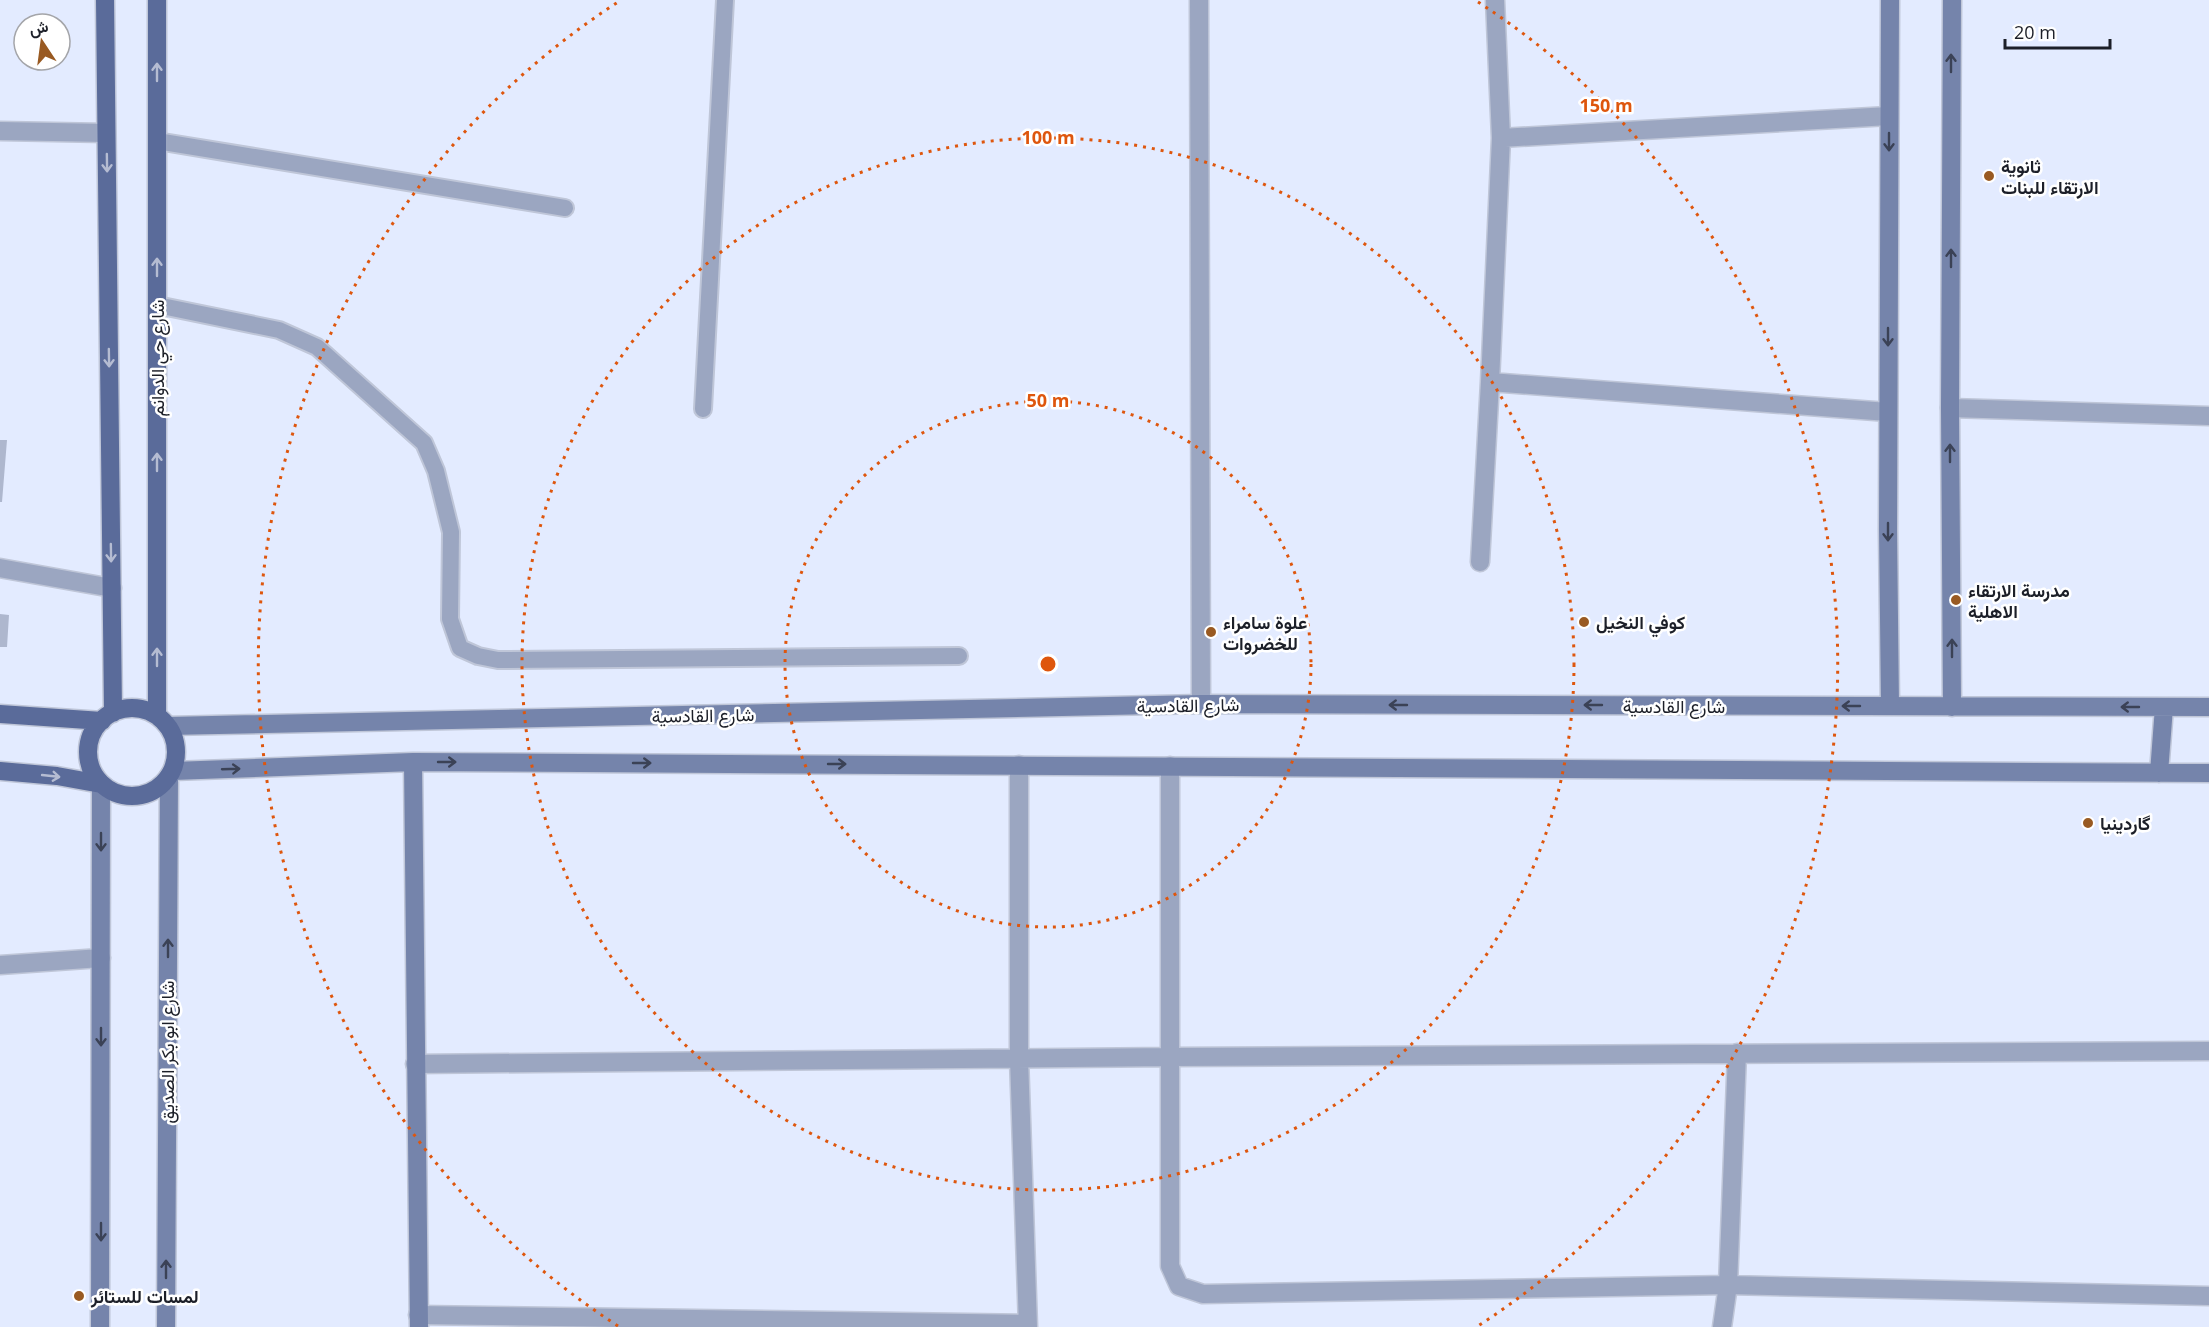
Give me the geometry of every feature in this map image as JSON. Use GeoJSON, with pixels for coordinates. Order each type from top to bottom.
{"type":"FeatureCollection","features":[{"type":"Feature","properties":{"kind":"main road"},"geometry":{"type":"LineString","coordinates":[[105,0],[112,588],[107,717]]}},
{"type":"Feature","properties":{"kind":"main road","name":"شارع حي الدوانم"},"geometry":{"type":"LineString","coordinates":[[157,0],[157,305],[163,721]]}},
{"type":"Feature","properties":{"kind":"main road"},"geometry":{"type":"LineString","coordinates":[[1890,0],[1888,412],[1890,706]]}},
{"type":"Feature","properties":{"kind":"main road"},"geometry":{"type":"LineString","coordinates":[[1952,0],[1950,408],[1952,706]]}},
{"type":"Feature","properties":{"kind":"main road","name":"شارع القادسية"},"geometry":{"type":"LineString","coordinates":[[163,721],[1201,704],[2209,707]]}},
{"type":"Feature","properties":{"kind":"main road"},"geometry":{"type":"LineString","coordinates":[[2159,773],[2164,707]]}},
{"type":"Feature","properties":{"kind":"main road"},"geometry":{"type":"LineString","coordinates":[[128,708],[143,709],[163,721],[175,740],[177,755],[171,774],[154,791],[140,796],[126,796],[113,792],[101,784],[93,772],[89,759],[89,745],[93,732],[107,717],[128,708]]}},
{"type":"Feature","properties":{"kind":"main road"},"geometry":{"type":"LineString","coordinates":[[0,714],[107,717]]}},
{"type":"Feature","properties":{"kind":"main road"},"geometry":{"type":"LineString","coordinates":[[171,774],[413,762],[2209,773]]}},
{"type":"Feature","properties":{"kind":"main road"},"geometry":{"type":"LineString","coordinates":[[413,762],[418,1321]]}},
{"type":"Feature","properties":{"kind":"main road"},"geometry":{"type":"LineString","coordinates":[[0,771],[57,776],[101,784]]}},
{"type":"Feature","properties":{"kind":"main road","name":"شارع ابو بكر الصديق"},"geometry":{"type":"LineString","coordinates":[[166,1327],[171,774]]}},
{"type":"Feature","properties":{"kind":"main road"},"geometry":{"type":"LineString","coordinates":[[100,1327],[101,784]]}},
{"type":"Feature","properties":{"kind":"street"},"geometry":{"type":"LineString","coordinates":[[1199,0],[1201,704]]}},
{"type":"Feature","properties":{"kind":"street"},"geometry":{"type":"LineString","coordinates":[[1480,562],[1501,138],[1495,0]]}},
{"type":"Feature","properties":{"kind":"street"},"geometry":{"type":"LineString","coordinates":[[1501,138],[1889,116]]}},
{"type":"Feature","properties":{"kind":"street"},"geometry":{"type":"LineString","coordinates":[[0,131],[106,133]]}},
{"type":"Feature","properties":{"kind":"street"},"geometry":{"type":"LineString","coordinates":[[1490,381],[1888,412]]}},
{"type":"Feature","properties":{"kind":"street"},"geometry":{"type":"LineString","coordinates":[[1950,408],[2209,416]]}},
{"type":"Feature","properties":{"kind":"street"},"geometry":{"type":"LineString","coordinates":[[0,568],[112,588]]}},
{"type":"Feature","properties":{"kind":"street"},"geometry":{"type":"LineString","coordinates":[[418,1321],[1028,1326],[1019,1058],[1019,765]]}},
{"type":"Feature","properties":{"kind":"street"},"geometry":{"type":"LineString","coordinates":[[1170,766],[1170,1266],[1179,1286],[1203,1294],[1728,1285],[2209,1296]]}},
{"type":"Feature","properties":{"kind":"street"},"geometry":{"type":"LineString","coordinates":[[0,965],[101,958]]}},
{"type":"Feature","properties":{"kind":"street"},"geometry":{"type":"LineString","coordinates":[[415,1064],[2209,1051]]}},
{"type":"Feature","properties":{"kind":"street"},"geometry":{"type":"LineString","coordinates":[[1722,1327],[1728,1285],[1737,1053]]}},
{"type":"Feature","properties":{"kind":"lane"},"geometry":{"type":"LineString","coordinates":[[703,409],[725,0]]}},
{"type":"Feature","properties":{"kind":"lane"},"geometry":{"type":"LineString","coordinates":[[157,141],[565,208]]}},
{"type":"Feature","properties":{"kind":"lane"},"geometry":{"type":"LineString","coordinates":[[157,305],[279,330],[317,347],[424,442],[436,471],[452,532],[450,619],[460,648],[478,656],[498,660],[959,656]]}},
{"type":"Feature","properties":{"kind":"building"},"geometry":{"type":"Polygon","coordinates":[[[0,440],[7,440],[2,502],[0,502],[0,440]]]}},
{"type":"Feature","properties":{"kind":"building"},"geometry":{"type":"Polygon","coordinates":[[[0,614],[9,615],[7,647],[0,647],[0,614]]]}},
{"type":"Feature","properties":{"kind":"place","name":"ثانوية الارتقاء للبنات"},"geometry":{"type":"Point","coordinates":[1989,176]}},
{"type":"Feature","properties":{"kind":"place","name":"مدرسة الارتقاء الاهلية"},"geometry":{"type":"Point","coordinates":[1956,600]}},
{"type":"Feature","properties":{"kind":"place","name":"كوفي النخيل"},"geometry":{"type":"Point","coordinates":[1584,622]}},
{"type":"Feature","properties":{"kind":"place","name":"علوة سامراء للخضروات"},"geometry":{"type":"Point","coordinates":[1211,632]}},
{"type":"Feature","properties":{"kind":"place","name":"گاردينيا"},"geometry":{"type":"Point","coordinates":[2088,823]}},
{"type":"Feature","properties":{"kind":"place","name":"لمسات للستائر"},"geometry":{"type":"Point","coordinates":[79,1296]}}]}
